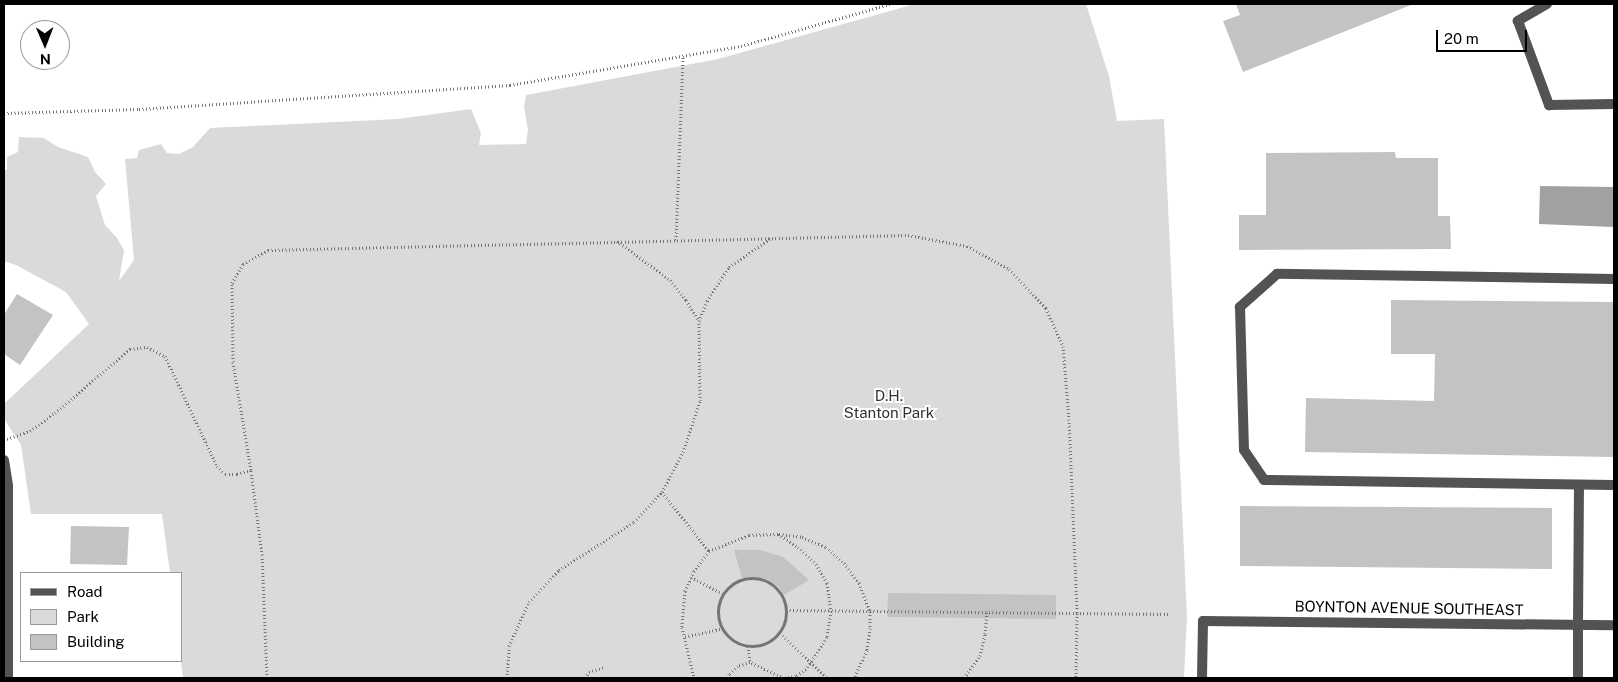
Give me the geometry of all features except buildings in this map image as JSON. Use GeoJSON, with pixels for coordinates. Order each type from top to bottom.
{"type":"FeatureCollection","features":[{"type":"Feature","properties":{"kind":"street"},"geometry":{"type":"LineString","coordinates":[[1547,4],[1518,21],[1549,105],[1614,104]]}},
{"type":"Feature","properties":{"kind":"street"},"geometry":{"type":"LineString","coordinates":[[1614,279],[1277,274],[1240,307],[1244,450],[1264,480],[1614,485]]}},
{"type":"Feature","properties":{"kind":"street"},"geometry":{"type":"LineString","coordinates":[[4,460],[8,486],[8,678]]}},
{"type":"Feature","properties":{"kind":"street"},"geometry":{"type":"LineString","coordinates":[[1578,678],[1580,484]]}},
{"type":"Feature","properties":{"kind":"street","name":"BOYNTON AVENUE SOUTHEAST"},"geometry":{"type":"LineString","coordinates":[[1202,678],[1203,621],[1614,625]]}},
{"type":"Feature","properties":{"kind":"path"},"geometry":{"type":"LineString","coordinates":[[4,113],[139,110],[510,85],[741,46],[890,4]]}},
{"type":"Feature","properties":{"kind":"path"},"geometry":{"type":"LineString","coordinates":[[676,240],[683,56]]}},
{"type":"Feature","properties":{"kind":"path"},"geometry":{"type":"LineString","coordinates":[[267,678],[262,555],[251,470],[233,362],[232,282],[243,264],[268,250],[616,240],[908,235],[967,246],[1009,269],[1046,308],[1063,346],[1069,419],[1077,613],[1076,678]]}},
{"type":"Feature","properties":{"kind":"path"},"geometry":{"type":"LineString","coordinates":[[507,678],[509,646],[529,602],[559,570],[634,522],[662,492],[684,452],[700,401],[699,321],[707,301],[729,267],[772,238]]}},
{"type":"Feature","properties":{"kind":"path"},"geometry":{"type":"LineString","coordinates":[[616,240],[670,280],[686,300],[699,321]]}},
{"type":"Feature","properties":{"kind":"path"},"geometry":{"type":"LineString","coordinates":[[4,440],[30,431],[55,413],[130,349],[147,347],[164,356],[217,466],[225,474],[237,474],[251,470]]}},
{"type":"Feature","properties":{"kind":"path"},"geometry":{"type":"LineString","coordinates":[[662,492],[709,550]]}},
{"type":"Feature","properties":{"kind":"path"},"geometry":{"type":"LineString","coordinates":[[728,678],[729,674],[738,666],[750,662],[784,678],[796,676],[811,663],[827,637],[830,611],[827,584],[816,564],[798,547],[778,534]]}},
{"type":"Feature","properties":{"kind":"path"},"geometry":{"type":"LineString","coordinates":[[694,678],[682,627],[685,590],[691,577],[709,550],[749,535],[778,534],[802,537],[826,547],[844,563],[859,583],[870,611],[867,650],[854,678]]}},
{"type":"Feature","properties":{"kind":"path"},"geometry":{"type":"LineString","coordinates":[[691,577],[723,594]]}},
{"type":"Feature","properties":{"kind":"path"},"geometry":{"type":"LineString","coordinates":[[746,578],[768,582],[777,589],[783,599],[786,610],[785,622],[780,633],[771,641],[760,646],[748,646],[737,644],[721,629],[718,608],[723,594],[736,582],[746,578]]}},
{"type":"Feature","properties":{"kind":"path"},"geometry":{"type":"LineString","coordinates":[[786,610],[1168,614]]}},
{"type":"Feature","properties":{"kind":"path"},"geometry":{"type":"LineString","coordinates":[[964,678],[980,656],[987,612]]}},
{"type":"Feature","properties":{"kind":"path"},"geometry":{"type":"LineString","coordinates":[[685,637],[721,629]]}},
{"type":"Feature","properties":{"kind":"path"},"geometry":{"type":"LineString","coordinates":[[780,633],[827,678]]}},
{"type":"Feature","properties":{"kind":"path"},"geometry":{"type":"LineString","coordinates":[[748,646],[750,662]]}},
{"type":"Feature","properties":{"kind":"path"},"geometry":{"type":"LineString","coordinates":[[585,678],[589,672],[604,667]]}},
{"type":"Feature","properties":{"kind":"green space","name":"D.H. Stanton Park"},"geometry":{"type":"Polygon","coordinates":[[[915,4],[1086,4],[1109,76],[1117,121],[1164,119],[1187,617],[1184,678],[183,678],[181,662],[182,572],[170,572],[162,514],[31,514],[21,445],[4,419],[4,404],[89,324],[66,292],[16,265],[4,261],[4,171],[7,169],[7,157],[18,152],[19,137],[44,138],[58,147],[88,157],[95,172],[106,184],[96,196],[105,225],[117,238],[124,250],[119,281],[134,260],[125,159],[137,158],[139,150],[161,144],[167,153],[179,154],[193,147],[210,128],[398,119],[471,109],[481,133],[479,145],[526,144],[528,130],[524,107],[526,95],[718,59],[915,4]]]}},
{"type":"Feature","properties":{"kind":"shaded area"},"geometry":{"type":"Polygon","coordinates":[[[1540,186],[1614,187],[1614,227],[1539,224],[1540,186]]]}}]}
